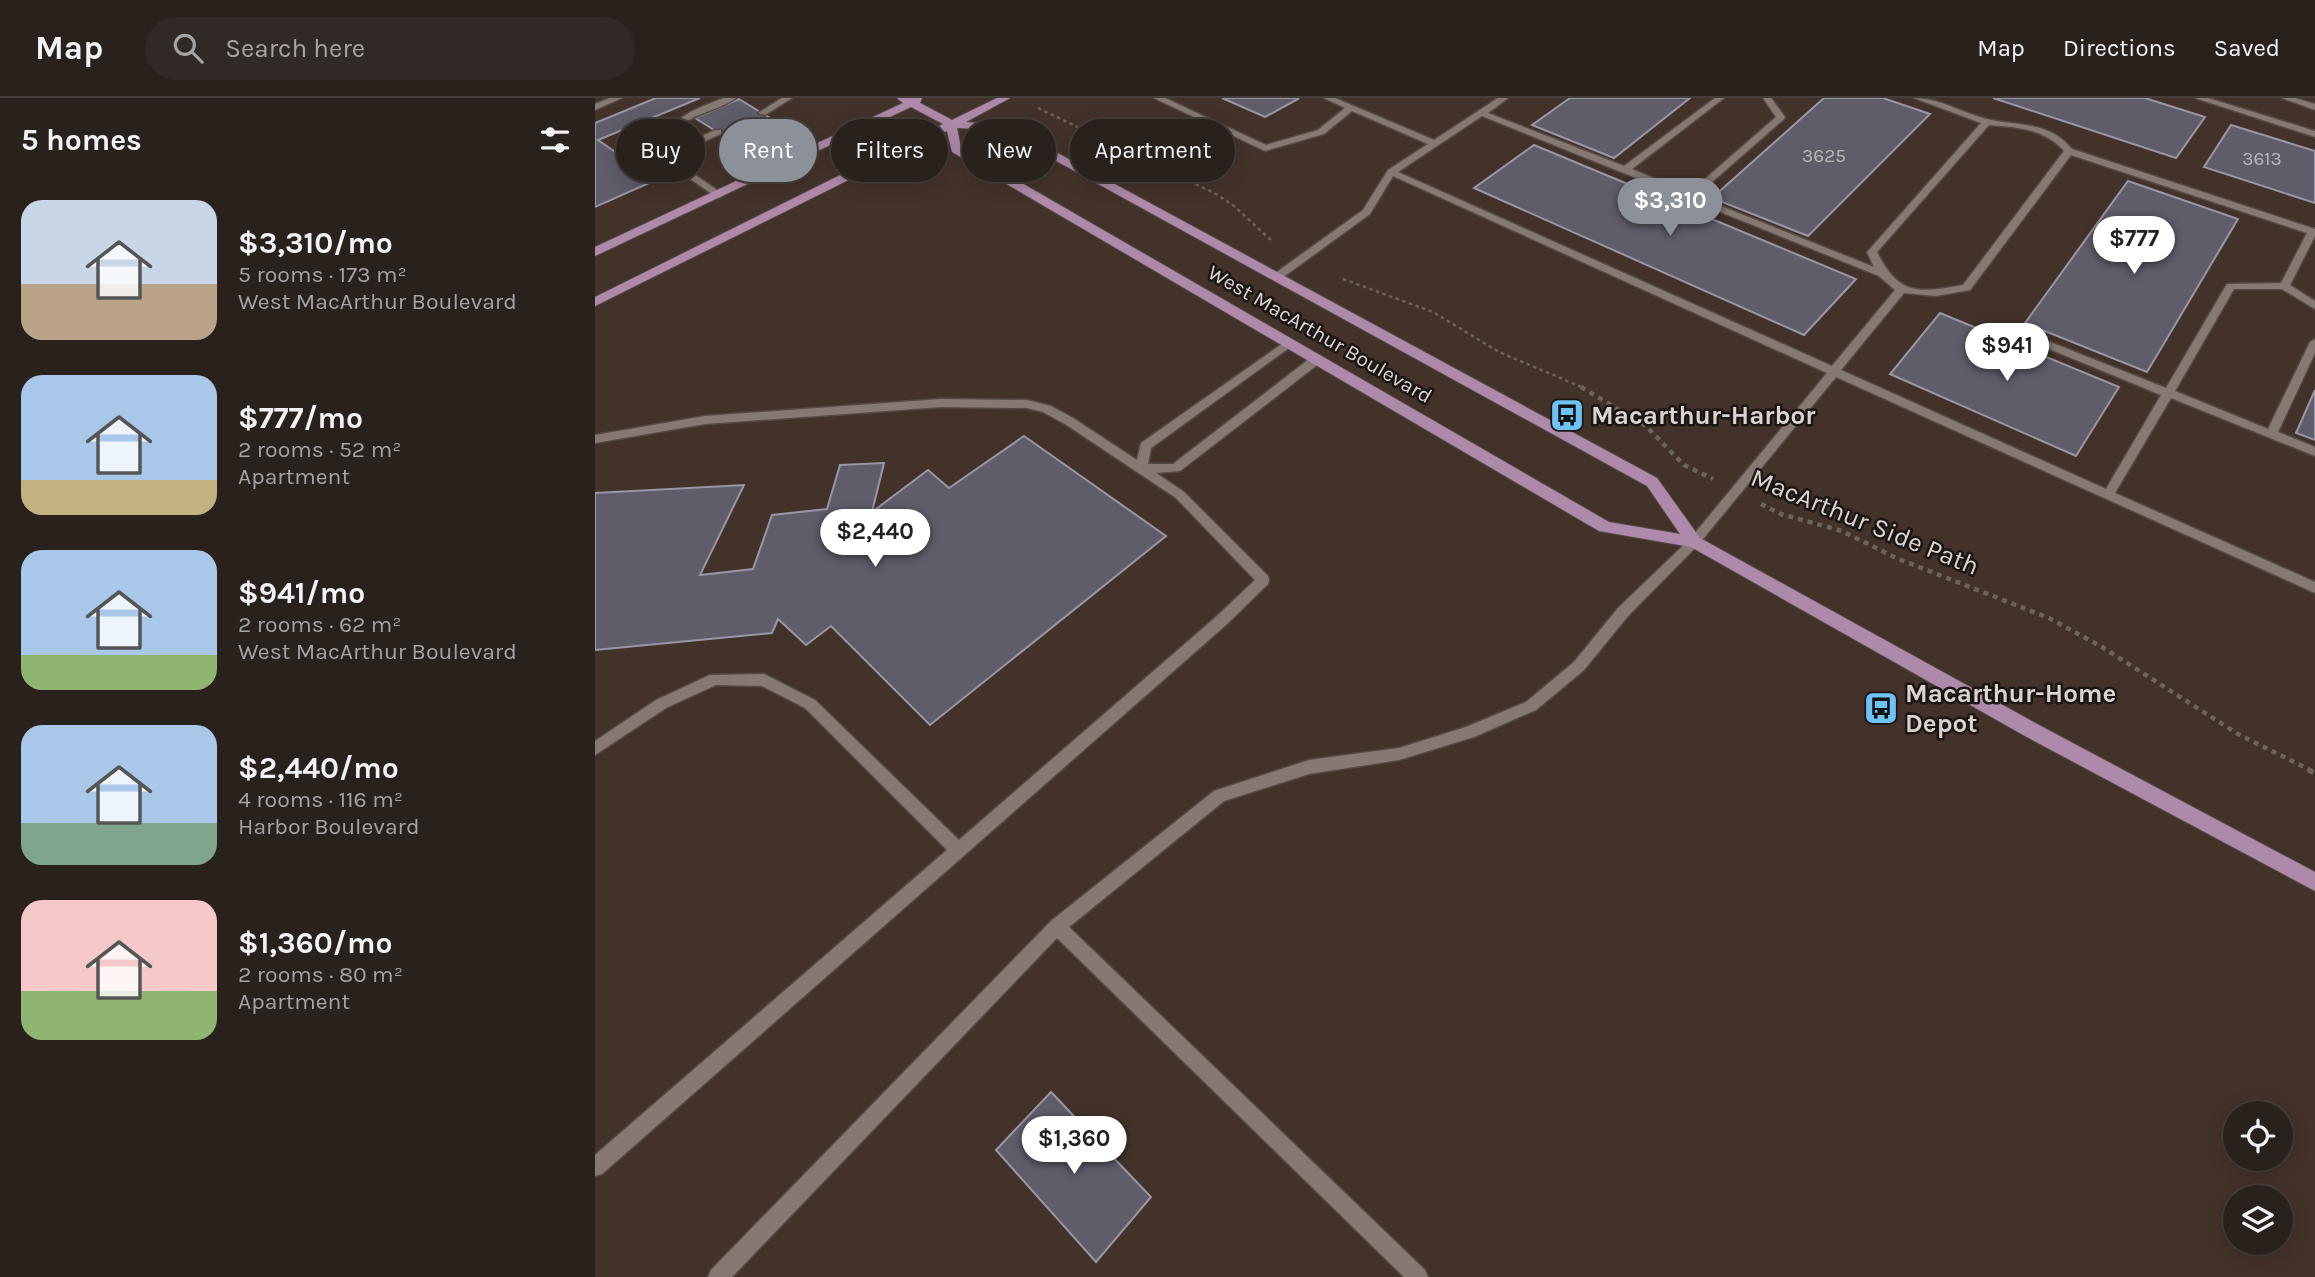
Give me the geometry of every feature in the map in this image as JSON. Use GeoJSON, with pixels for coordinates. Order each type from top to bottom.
{"type":"FeatureCollection","features":[{"type":"Feature","properties":{"kind":"main road"},"geometry":{"type":"LineString","coordinates":[[595,302],[1005,98]]}},
{"type":"Feature","properties":{"kind":"main road"},"geometry":{"type":"LineString","coordinates":[[597,249],[718,195],[912,100]]}},
{"type":"Feature","properties":{"kind":"main road","name":"West MacArthur Boulevard"},"geometry":{"type":"LineString","coordinates":[[912,100],[951,124],[1003,127],[1653,482],[1693,542]]}},
{"type":"Feature","properties":{"kind":"main road","name":"West MacArthur Boulevard"},"geometry":{"type":"LineString","coordinates":[[951,124],[956,150],[1605,527],[1693,542],[2031,730],[2315,882]]}},
{"type":"Feature","properties":{"kind":"lane"},"geometry":{"type":"LineString","coordinates":[[595,107],[618,98]]}},
{"type":"Feature","properties":{"kind":"lane"},"geometry":{"type":"LineString","coordinates":[[682,119],[732,98]]}},
{"type":"Feature","properties":{"kind":"lane"},"geometry":{"type":"LineString","coordinates":[[762,113],[774,100],[788,98]]}},
{"type":"Feature","properties":{"kind":"lane"},"geometry":{"type":"LineString","coordinates":[[1158,98],[1265,148],[1321,132],[1351,108]]}},
{"type":"Feature","properties":{"kind":"lane"},"geometry":{"type":"LineString","coordinates":[[1328,98],[1434,144]]}},
{"type":"Feature","properties":{"kind":"lane"},"geometry":{"type":"LineString","coordinates":[[1278,276],[1367,212],[1391,172],[1504,98]]}},
{"type":"Feature","properties":{"kind":"lane"},"geometry":{"type":"LineString","coordinates":[[1625,170],[1720,98]]}},
{"type":"Feature","properties":{"kind":"lane"},"geometry":{"type":"LineString","coordinates":[[1690,197],[1781,117],[1767,98]]}},
{"type":"Feature","properties":{"kind":"lane"},"geometry":{"type":"LineString","coordinates":[[1918,98],[1987,122],[2014,124],[2040,131],[2061,140],[2069,151],[2314,231],[2284,286]]}},
{"type":"Feature","properties":{"kind":"lane"},"geometry":{"type":"LineString","coordinates":[[2199,98],[2315,134]]}},
{"type":"Feature","properties":{"kind":"lane"},"geometry":{"type":"LineString","coordinates":[[2286,98],[2315,107]]}},
{"type":"Feature","properties":{"kind":"lane"},"geometry":{"type":"LineString","coordinates":[[1481,113],[1883,274],[1901,290],[1936,293],[1966,288],[2069,151]]}},
{"type":"Feature","properties":{"kind":"lane"},"geometry":{"type":"LineString","coordinates":[[1883,274],[1873,252],[1987,122]]}},
{"type":"Feature","properties":{"kind":"lane"},"geometry":{"type":"LineString","coordinates":[[705,138],[718,132]]}},
{"type":"Feature","properties":{"kind":"lane"},"geometry":{"type":"LineString","coordinates":[[1391,172],[2315,588]]}},
{"type":"Feature","properties":{"kind":"lane"},"geometry":{"type":"LineString","coordinates":[[699,182],[718,195]]}},
{"type":"Feature","properties":{"kind":"lane"},"geometry":{"type":"LineString","coordinates":[[2108,495],[2231,286],[2284,286],[2315,306]]}},
{"type":"Feature","properties":{"kind":"lane"},"geometry":{"type":"LineString","coordinates":[[718,1277],[1057,927],[1219,796],[1309,767],[1399,754],[1469,733],[1531,706],[1579,666],[1623,612],[1693,542],[1901,290]]}},
{"type":"Feature","properties":{"kind":"lane"},"geometry":{"type":"LineString","coordinates":[[2270,434],[2315,342]]}},
{"type":"Feature","properties":{"kind":"lane"},"geometry":{"type":"LineString","coordinates":[[1141,469],[1145,446],[1289,343]]}},
{"type":"Feature","properties":{"kind":"lane"},"geometry":{"type":"LineString","coordinates":[[2046,344],[2315,452]]}},
{"type":"Feature","properties":{"kind":"lane"},"geometry":{"type":"LineString","coordinates":[[1141,469],[1176,468],[1317,359]]}},
{"type":"Feature","properties":{"kind":"lane"},"geometry":{"type":"LineString","coordinates":[[595,439],[705,420],[941,403],[1002,402],[1047,409],[1087,432],[1180,495],[1263,580],[1221,620],[595,1167]]}},
{"type":"Feature","properties":{"kind":"lane"},"geometry":{"type":"LineString","coordinates":[[595,749],[661,704],[715,679],[764,680],[810,704],[957,849]]}},
{"type":"Feature","properties":{"kind":"lane"},"geometry":{"type":"LineString","coordinates":[[1057,927],[1418,1277]]}},
{"type":"Feature","properties":{"kind":"path","name":"MacArthur Side Path"},"geometry":{"type":"LineString","coordinates":[[1038,108],[1216,194],[1234,205],[1278,247],[1301,260],[1338,278],[1433,312],[1499,352],[1576,384],[1613,404],[1646,426],[1684,465],[1781,514],[1842,531],[1896,558],[2049,618],[2102,647],[2238,734],[2315,773]]}},
{"type":"Feature","properties":{"kind":"shaded area"},"geometry":{"type":"Polygon","coordinates":[[[595,98],[2315,98],[2315,1277],[595,1277],[595,98]]]}},
{"type":"Feature","properties":{"kind":"building"},"geometry":{"type":"Polygon","coordinates":[[[656,98],[700,98],[649,119],[616,119],[616,133],[598,140],[616,152],[616,182],[651,182],[595,207],[595,123],[656,98]]]}},
{"type":"Feature","properties":{"kind":"building"},"geometry":{"type":"Polygon","coordinates":[[[1222,98],[1296,98],[1298,99],[1265,117],[1222,98]]]}},
{"type":"Feature","properties":{"kind":"building"},"geometry":{"type":"Polygon","coordinates":[[[1570,98],[1690,98],[1614,158],[1532,125],[1570,98]]]}},
{"type":"Feature","properties":{"kind":"building"},"geometry":{"type":"Polygon","coordinates":[[[1824,98],[1883,98],[1930,114],[1808,236],[1712,198],[1824,98]]]}},
{"type":"Feature","properties":{"kind":"building"},"geometry":{"type":"Polygon","coordinates":[[[1993,98],[2145,98],[2205,117],[2176,158],[1993,98]]]}},
{"type":"Feature","properties":{"kind":"building"},"geometry":{"type":"Polygon","coordinates":[[[739,99],[772,119],[719,119],[719,133],[705,124],[705,119],[695,118],[739,99]]]}},
{"type":"Feature","properties":{"kind":"building"},"geometry":{"type":"Polygon","coordinates":[[[2231,125],[2315,151],[2315,203],[2204,167],[2231,125]]]}},
{"type":"Feature","properties":{"kind":"building"},"geometry":{"type":"Polygon","coordinates":[[[1534,145],[1856,279],[1804,335],[1474,188],[1534,145]]]}},
{"type":"Feature","properties":{"kind":"building"},"geometry":{"type":"Polygon","coordinates":[[[2128,181],[2238,219],[2147,372],[2025,323],[2128,181]]]}},
{"type":"Feature","properties":{"kind":"building"},"geometry":{"type":"Polygon","coordinates":[[[1940,313],[2119,387],[2076,456],[1890,374],[1940,313]]]}},
{"type":"Feature","properties":{"kind":"building"},"geometry":{"type":"Polygon","coordinates":[[[2315,390],[2315,440],[2296,433],[2315,390]]]}},
{"type":"Feature","properties":{"kind":"building"},"geometry":{"type":"Polygon","coordinates":[[[1024,436],[1166,536],[930,725],[831,626],[806,645],[778,619],[772,633],[595,650],[595,493],[744,485],[700,575],[753,569],[772,515],[827,509],[840,465],[884,463],[872,512],[928,470],[949,488],[1024,436]]]}},
{"type":"Feature","properties":{"kind":"building"},"geometry":{"type":"Polygon","coordinates":[[[1051,1092],[1151,1197],[1096,1262],[996,1150],[1051,1092]]]}},
{"type":"Feature","properties":{"kind":"place","name":"Macarthur-Harbor"},"geometry":{"type":"Point","coordinates":[1567,415]}},
{"type":"Feature","properties":{"kind":"place","name":"Macarthur-Home Depot"},"geometry":{"type":"Point","coordinates":[1881,708]}}]}
